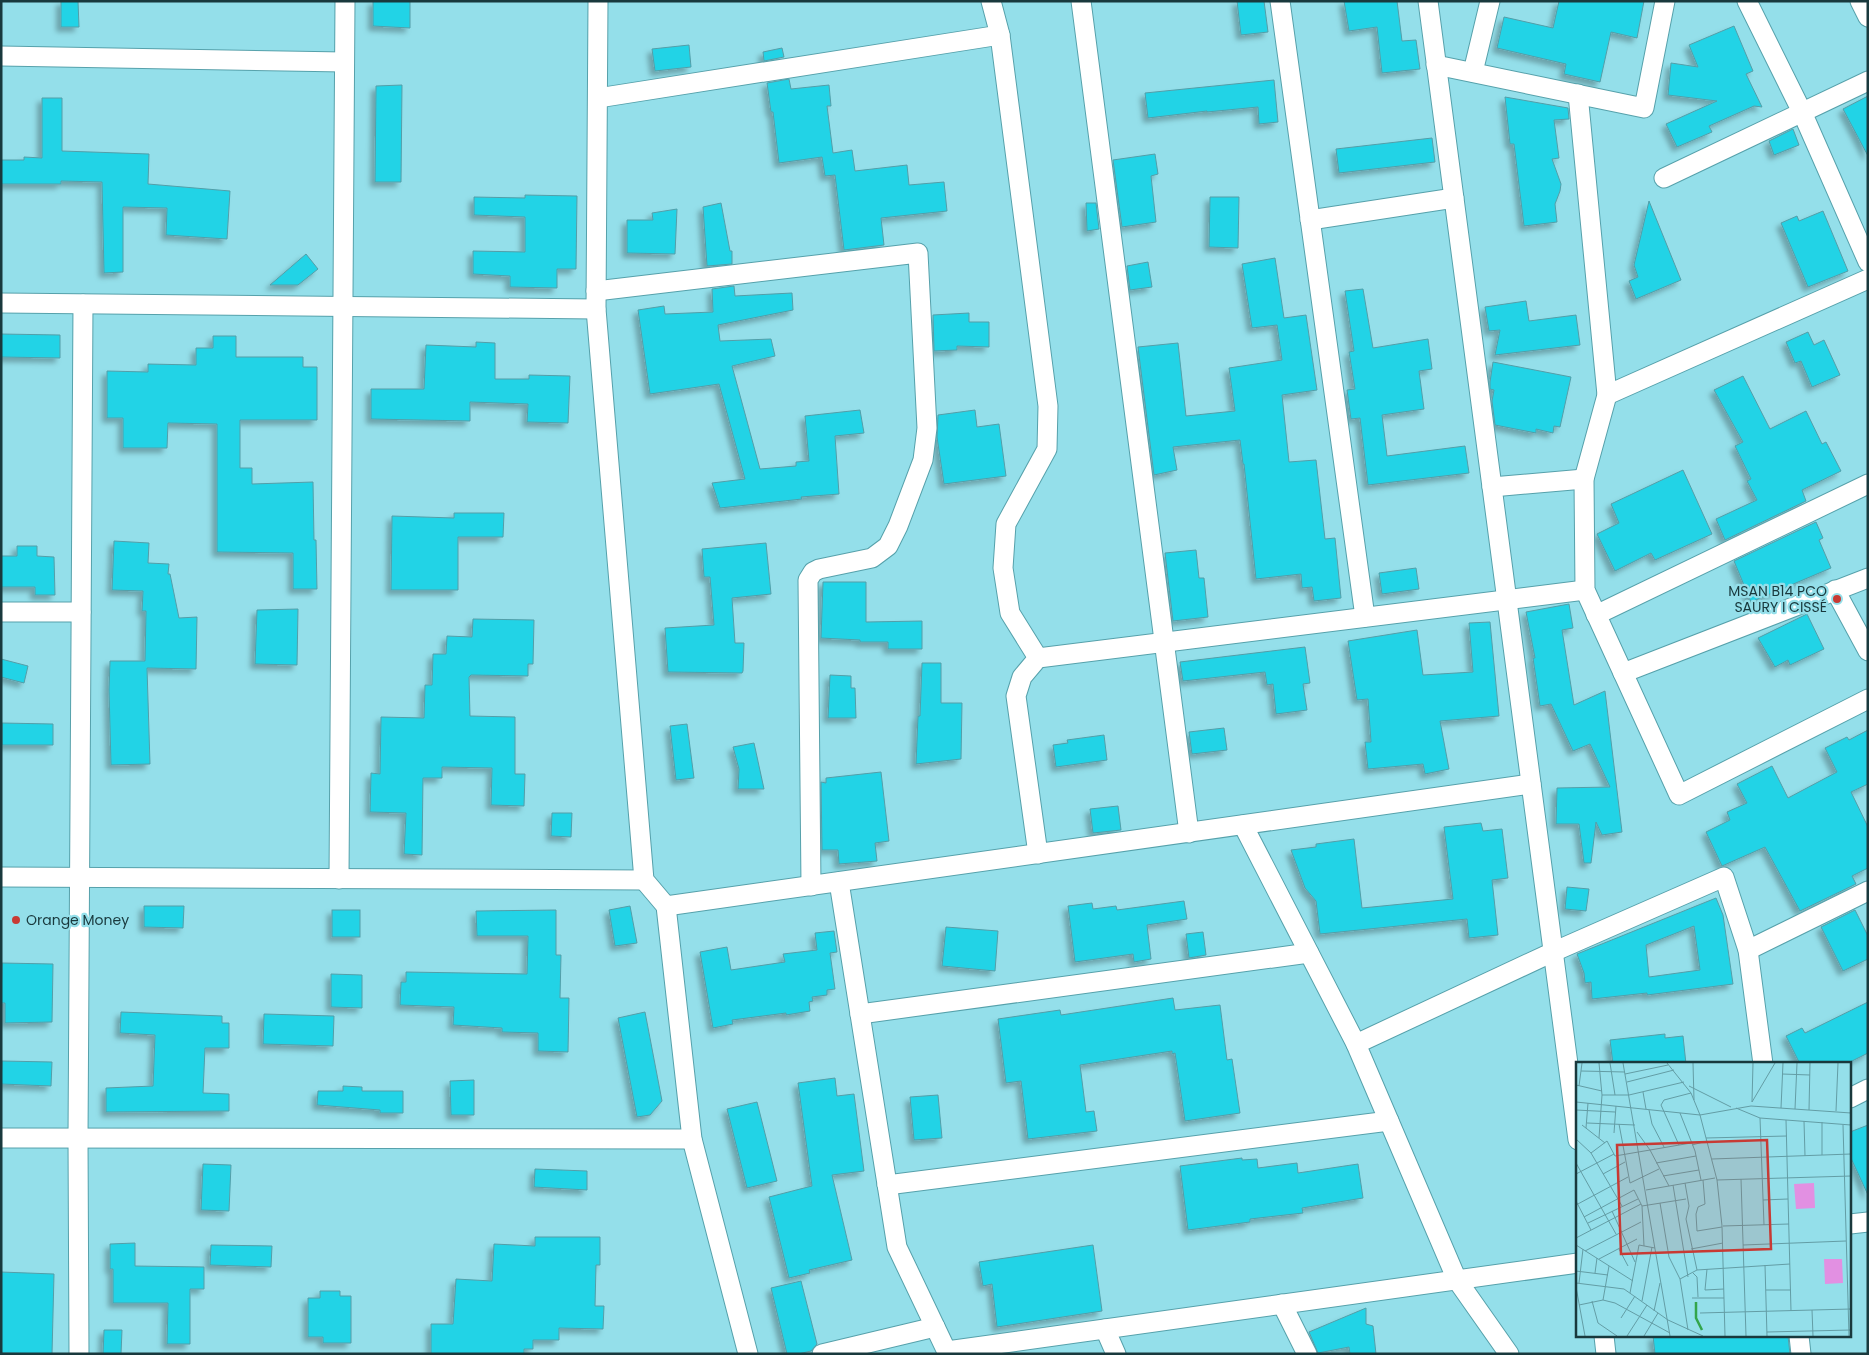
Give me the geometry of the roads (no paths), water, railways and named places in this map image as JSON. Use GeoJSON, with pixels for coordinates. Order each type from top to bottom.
{"type":"FeatureCollection","features":[{"type":"Feature","properties":{"kind":"street"},"geometry":{"type":"LineString","coordinates":[[339,878],[345,1]]}},
{"type":"Feature","properties":{"kind":"street"},"geometry":{"type":"LineString","coordinates":[[598,1],[596,300],[644,880],[666,906],[692,1138],[748,1354]]}},
{"type":"Feature","properties":{"kind":"street"},"geometry":{"type":"LineString","coordinates":[[991,1],[1000,35],[1048,406],[1047,449],[1006,524],[1003,568],[1010,613],[1038,658]]}},
{"type":"Feature","properties":{"kind":"street"},"geometry":{"type":"LineString","coordinates":[[1081,1],[1189,833]]}},
{"type":"Feature","properties":{"kind":"street"},"geometry":{"type":"LineString","coordinates":[[1280,1],[1365,617]]}},
{"type":"Feature","properties":{"kind":"street"},"geometry":{"type":"LineString","coordinates":[[1428,1],[1576,1125]]}},
{"type":"Feature","properties":{"kind":"street"},"geometry":{"type":"LineString","coordinates":[[1473,72],[1490,1]]}},
{"type":"Feature","properties":{"kind":"street"},"geometry":{"type":"LineString","coordinates":[[1436,65],[1644,108],[1665,1]]}},
{"type":"Feature","properties":{"kind":"street"},"geometry":{"type":"LineString","coordinates":[[1747,1],[1802,112],[1868,262]]}},
{"type":"Feature","properties":{"kind":"street"},"geometry":{"type":"LineString","coordinates":[[1860,1],[1868,17]]}},
{"type":"Feature","properties":{"kind":"street"},"geometry":{"type":"LineString","coordinates":[[598,98],[1000,35]]}},
{"type":"Feature","properties":{"kind":"street"},"geometry":{"type":"LineString","coordinates":[[1,56],[344,62]]}},
{"type":"Feature","properties":{"kind":"street"},"geometry":{"type":"LineString","coordinates":[[1664,178],[1868,81]]}},
{"type":"Feature","properties":{"kind":"street"},"geometry":{"type":"LineString","coordinates":[[1578,94],[1607,395],[1584,479],[1585,590],[1678,795],[1868,699]]}},
{"type":"Feature","properties":{"kind":"street"},"geometry":{"type":"LineString","coordinates":[[1310,220],[1454,198]]}},
{"type":"Feature","properties":{"kind":"street"},"geometry":{"type":"LineString","coordinates":[[1,303],[343,306],[596,300],[918,253],[927,428],[923,460],[898,526],[888,546],[872,558],[819,569],[808,580],[811,886]]}},
{"type":"Feature","properties":{"kind":"street"},"geometry":{"type":"LineString","coordinates":[[1607,395],[1868,279]]}},
{"type":"Feature","properties":{"kind":"street"},"geometry":{"type":"LineString","coordinates":[[79,1354],[78,1138],[83,304]]}},
{"type":"Feature","properties":{"kind":"street"},"geometry":{"type":"LineString","coordinates":[[1492,487],[1584,479]]}},
{"type":"Feature","properties":{"kind":"street"},"geometry":{"type":"LineString","coordinates":[[1596,615],[1868,484]]}},
{"type":"Feature","properties":{"kind":"street"},"geometry":{"type":"LineString","coordinates":[[1623,674],[1868,578]]}},
{"type":"Feature","properties":{"kind":"street"},"geometry":{"type":"LineString","coordinates":[[1038,854],[1016,696],[1022,677],[1038,658],[1585,590]]}},
{"type":"Feature","properties":{"kind":"street"},"geometry":{"type":"LineString","coordinates":[[1835,590],[1868,651]]}},
{"type":"Feature","properties":{"kind":"street"},"geometry":{"type":"LineString","coordinates":[[1,612],[81,612]]}},
{"type":"Feature","properties":{"kind":"street"},"geometry":{"type":"LineString","coordinates":[[666,906],[1531,784]]}},
{"type":"Feature","properties":{"kind":"street"},"geometry":{"type":"LineString","coordinates":[[1243,825],[1356,1044],[1457,1280],[1507,1353]]}},
{"type":"Feature","properties":{"kind":"street"},"geometry":{"type":"LineString","coordinates":[[1,877],[644,880]]}},
{"type":"Feature","properties":{"kind":"street"},"geometry":{"type":"LineString","coordinates":[[1356,1044],[1553,952],[1724,877],[1748,950],[1763,1062]]}},
{"type":"Feature","properties":{"kind":"street"},"geometry":{"type":"LineString","coordinates":[[839,882],[897,1247],[948,1352],[1576,1263]]}},
{"type":"Feature","properties":{"kind":"street"},"geometry":{"type":"LineString","coordinates":[[1748,950],[1868,890]]}},
{"type":"Feature","properties":{"kind":"street"},"geometry":{"type":"LineString","coordinates":[[860,1014],[1309,953]]}},
{"type":"Feature","properties":{"kind":"street"},"geometry":{"type":"LineString","coordinates":[[1852,1097],[1868,1089]]}},
{"type":"Feature","properties":{"kind":"street"},"geometry":{"type":"LineString","coordinates":[[887,1185],[1389,1121]]}},
{"type":"Feature","properties":{"kind":"street"},"geometry":{"type":"LineString","coordinates":[[1,1138],[692,1138]]}},
{"type":"Feature","properties":{"kind":"street"},"geometry":{"type":"LineString","coordinates":[[1852,1224],[1868,1222]]}},
{"type":"Feature","properties":{"kind":"street"},"geometry":{"type":"LineString","coordinates":[[1282,1304],[1307,1354]]}},
{"type":"Feature","properties":{"kind":"street"},"geometry":{"type":"LineString","coordinates":[[822,1354],[935,1327]]}},
{"type":"Feature","properties":{"kind":"street"},"geometry":{"type":"LineString","coordinates":[[1105,1329],[1116,1354]]}},
{"type":"Feature","properties":{"kind":"street"},"geometry":{"type":"LineString","coordinates":[[1604,1338],[1606,1354]]}},
{"type":"Feature","properties":{"kind":"street"},"geometry":{"type":"LineString","coordinates":[[1799,1338],[1801,1354]]}},
{"type":"Feature","properties":{"kind":"place","name":"MSAN B14 PCO SAURY I CISSÉ"},"geometry":{"type":"Point","coordinates":[1837,599]}},
{"type":"Feature","properties":{"kind":"place","name":"Orange Money"},"geometry":{"type":"Point","coordinates":[16,920]}}]}
